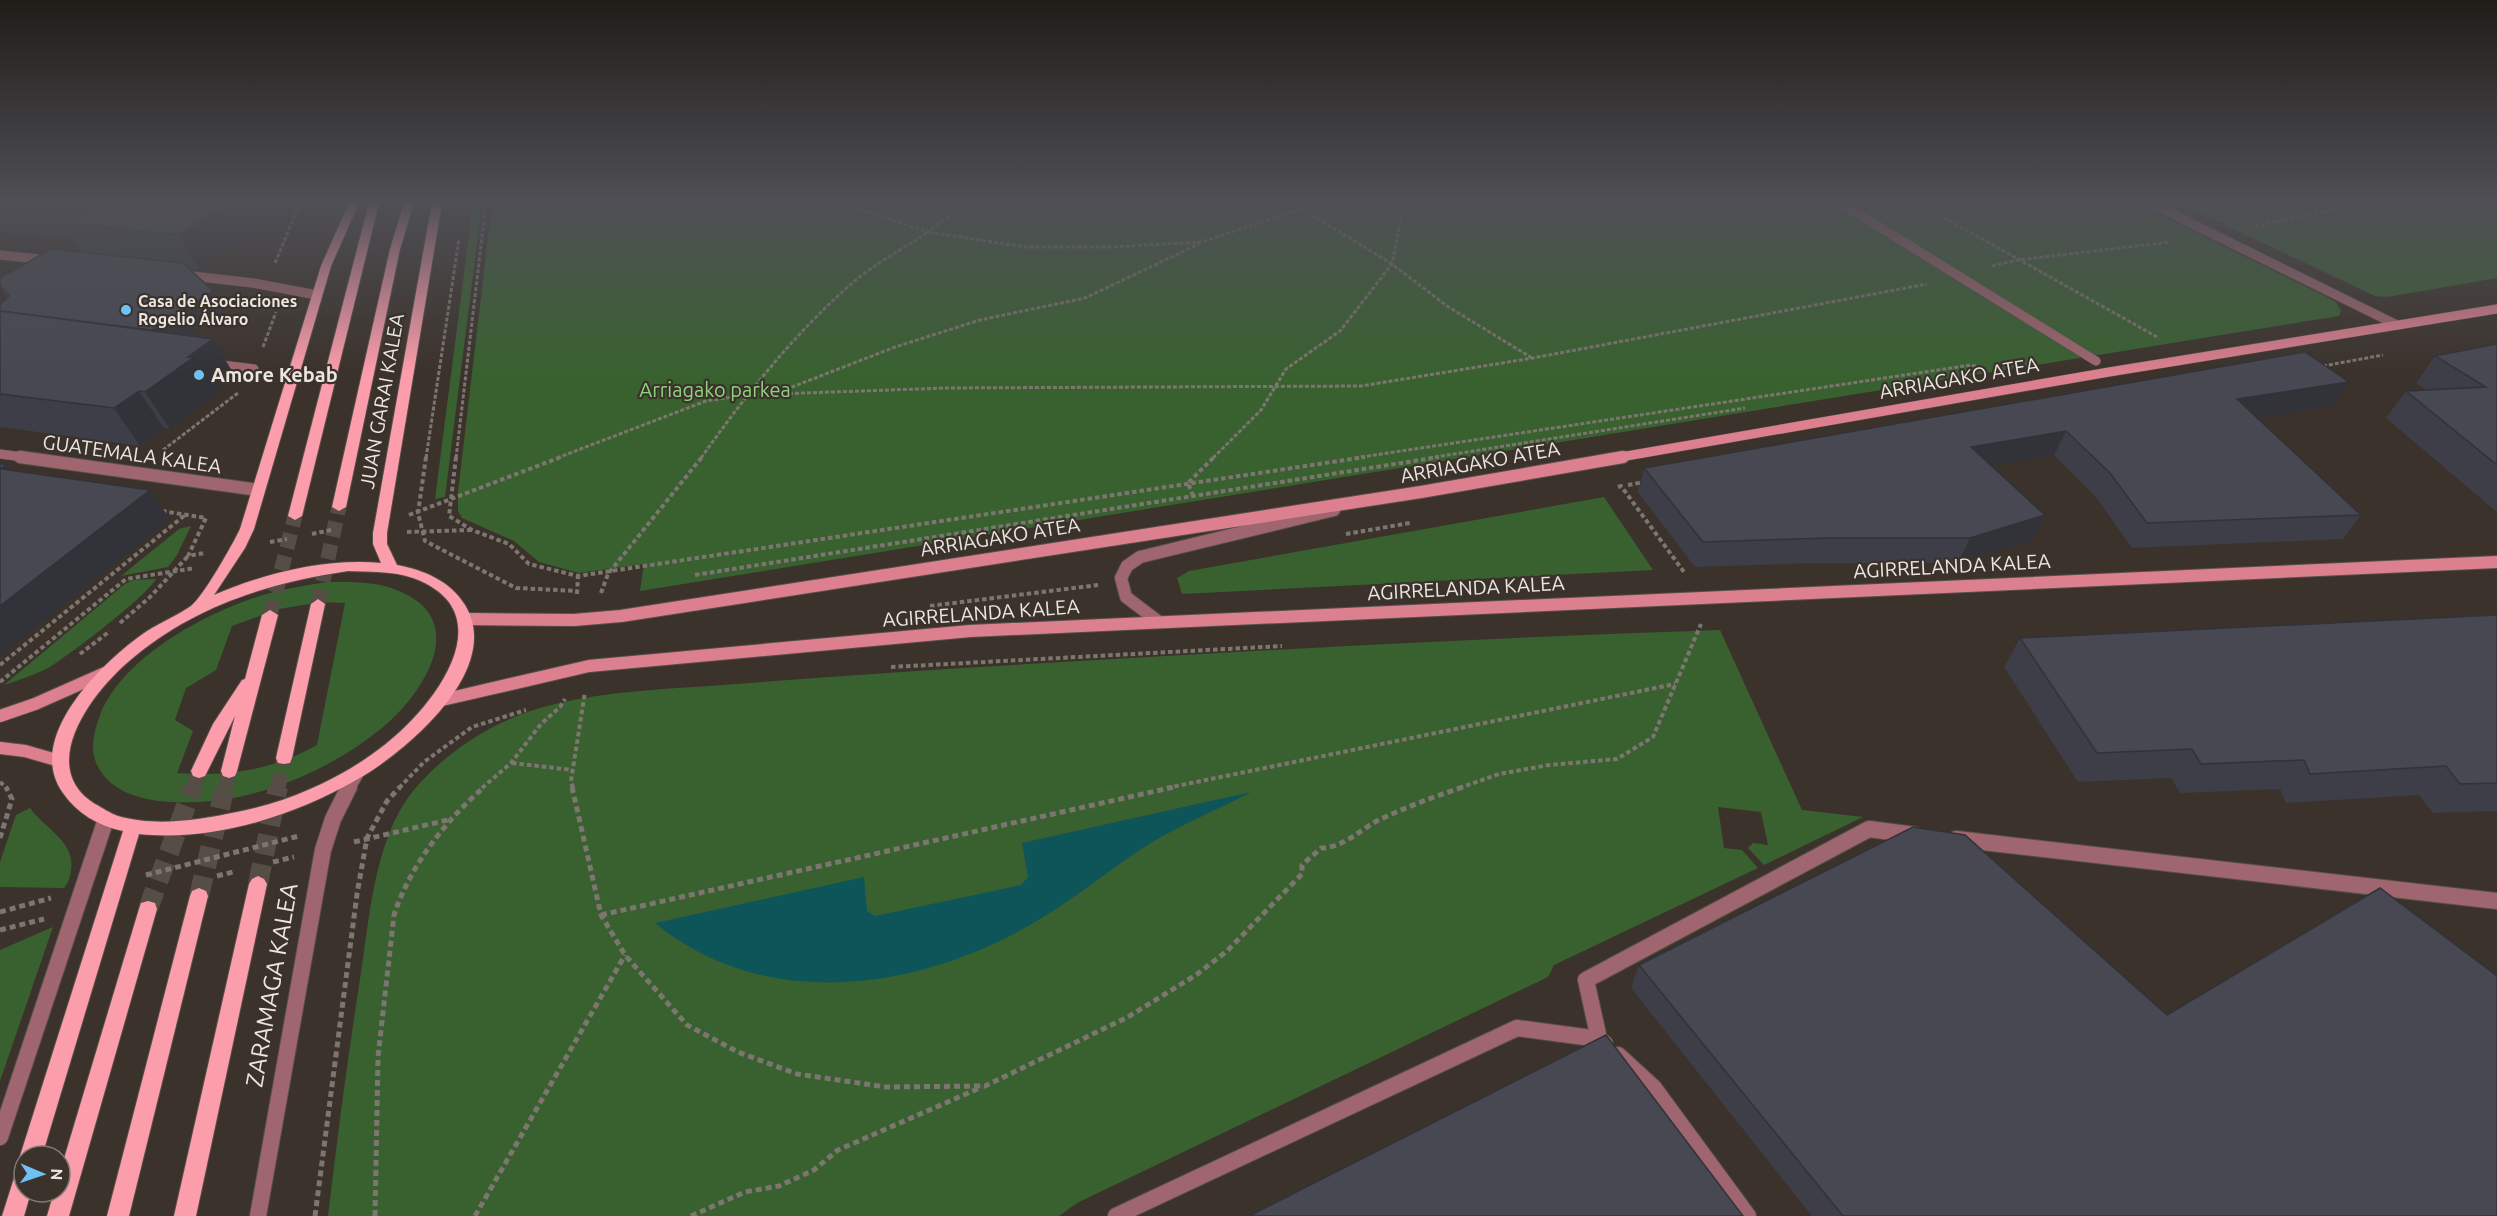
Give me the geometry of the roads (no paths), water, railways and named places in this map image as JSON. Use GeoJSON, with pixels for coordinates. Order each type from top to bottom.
{"type":"FeatureCollection","features":[{"type":"Feature","properties":{"kind":"main road"},"geometry":{"type":"LineString","coordinates":[[198,608],[238,548],[247,529],[329,260]]}},
{"type":"Feature","properties":{"kind":"main road"},"geometry":{"type":"LineString","coordinates":[[295,516],[360,260]]}},
{"type":"Feature","properties":{"kind":"main road","name":"JUAN GARAI KALEA"},"geometry":{"type":"LineString","coordinates":[[339,507],[393,260]]}},
{"type":"Feature","properties":{"kind":"main road","name":"JUAN GARAI KALEA"},"geometry":{"type":"LineString","coordinates":[[391,568],[380,544],[380,533],[427,260]]}},
{"type":"Feature","properties":{"kind":"main road","name":"ARRIAGAKO ATEA"},"geometry":{"type":"LineString","coordinates":[[466,620],[597,618],[1388,497],[2109,372],[2497,309]]}},
{"type":"Feature","properties":{"kind":"main road","name":"AGIRRELANDA KALEA"},"geometry":{"type":"LineString","coordinates":[[442,700],[589,666],[970,631],[2497,562]]}},
{"type":"Feature","properties":{"kind":"main road"},"geometry":{"type":"LineString","coordinates":[[348,566],[391,568],[426,578],[452,595],[466,620],[465,657],[442,700],[393,748],[359,771],[303,799],[243,819],[184,828],[133,826],[106,819],[86,808],[72,795],[63,779],[60,760],[63,740],[71,717],[105,673],[157,631],[198,608],[249,586],[300,573],[348,566]]}},
{"type":"Feature","properties":{"kind":"main road"},"geometry":{"type":"LineString","coordinates":[[284,758],[318,604]]}},
{"type":"Feature","properties":{"kind":"main road"},"geometry":{"type":"LineString","coordinates":[[229,771],[270,615]]}},
{"type":"Feature","properties":{"kind":"main road"},"geometry":{"type":"LineString","coordinates":[[0,716],[35,704],[105,673]]}},
{"type":"Feature","properties":{"kind":"main road"},"geometry":{"type":"LineString","coordinates":[[199,771],[219,728],[255,674]]}},
{"type":"Feature","properties":{"kind":"main road"},"geometry":{"type":"LineString","coordinates":[[0,748],[25,751],[60,760]]}},
{"type":"Feature","properties":{"kind":"main road"},"geometry":{"type":"LineString","coordinates":[[35,1144],[133,826]]}},
{"type":"Feature","properties":{"kind":"main road","name":"ZARAMAGA KALEA"},"geometry":{"type":"LineString","coordinates":[[185,1216],[258,884]]}},
{"type":"Feature","properties":{"kind":"main road"},"geometry":{"type":"LineString","coordinates":[[118,1216],[204,887]]}},
{"type":"Feature","properties":{"kind":"main road"},"geometry":{"type":"LineString","coordinates":[[58,1216],[148,909]]}},
{"type":"Feature","properties":{"kind":"street"},"geometry":{"type":"LineString","coordinates":[[46,260],[58,261]]}},
{"type":"Feature","properties":{"kind":"street"},"geometry":{"type":"LineString","coordinates":[[1935,260],[2096,361]]}},
{"type":"Feature","properties":{"kind":"street"},"geometry":{"type":"LineString","coordinates":[[2265,260],[2397,325]]}},
{"type":"Feature","properties":{"kind":"street"},"geometry":{"type":"LineString","coordinates":[[173,274],[254,283],[317,295]]}},
{"type":"Feature","properties":{"kind":"street"},"geometry":{"type":"LineString","coordinates":[[208,363],[254,369]]}},
{"type":"Feature","properties":{"kind":"street","name":"GUATEMALA KALEA"},"geometry":{"type":"LineString","coordinates":[[0,454],[259,490]]}},
{"type":"Feature","properties":{"kind":"street"},"geometry":{"type":"LineString","coordinates":[[1160,622],[1126,597],[1121,584],[1121,578],[1127,566],[1140,557],[1388,497]]}},
{"type":"Feature","properties":{"kind":"street","name":"ZARAMAGA KALEA"},"geometry":{"type":"LineString","coordinates":[[258,1216],[323,850],[328,829],[341,800],[359,771]]}},
{"type":"Feature","properties":{"kind":"street"},"geometry":{"type":"LineString","coordinates":[[0,1137],[106,819]]}},
{"type":"Feature","properties":{"kind":"street"},"geometry":{"type":"LineString","coordinates":[[1599,1039],[1586,980],[1869,829],[2497,901]]}},
{"type":"Feature","properties":{"kind":"street"},"geometry":{"type":"LineString","coordinates":[[1116,1216],[1122,1211],[1517,1028],[1599,1039],[1654,1088],[1748,1216]]}},
{"type":"Feature","properties":{"kind":"water"},"geometry":{"type":"Polygon","coordinates":[[[1251,792],[1154,841],[1059,907],[1000,941],[951,961],[900,975],[849,982],[797,981],[747,971],[699,952],[655,923],[864,877],[867,911],[875,916],[1021,885],[1028,877],[1022,843],[1251,792]]]}},
{"type":"Feature","properties":{"kind":"tunnel"},"geometry":{"type":"LineString","coordinates":[[318,604],[339,507]]}},
{"type":"Feature","properties":{"kind":"tunnel"},"geometry":{"type":"LineString","coordinates":[[270,615],[295,516]]}},
{"type":"Feature","properties":{"kind":"tunnel"},"geometry":{"type":"LineString","coordinates":[[278,788],[284,758]]}},
{"type":"Feature","properties":{"kind":"tunnel"},"geometry":{"type":"LineString","coordinates":[[193,788],[199,771]]}},
{"type":"Feature","properties":{"kind":"tunnel"},"geometry":{"type":"LineString","coordinates":[[225,788],[229,771]]}},
{"type":"Feature","properties":{"kind":"tunnel"},"geometry":{"type":"LineString","coordinates":[[148,909],[193,787]]}},
{"type":"Feature","properties":{"kind":"tunnel"},"geometry":{"type":"LineString","coordinates":[[199,896],[225,787]]}},
{"type":"Feature","properties":{"kind":"tunnel"},"geometry":{"type":"LineString","coordinates":[[258,884],[278,787]]}},
{"type":"Feature","properties":{"kind":"place","name":"Casa de Asociaciones Rogelio Álvaro"},"geometry":{"type":"Point","coordinates":[126,310]}},
{"type":"Feature","properties":{"kind":"place","name":"Amore Kebab"},"geometry":{"type":"Point","coordinates":[199,375]}},
{"type":"Feature","properties":{"kind":"park label","name":"Arriagako parkea"},"geometry":{"type":"Point","coordinates":[715,390]}}]}
